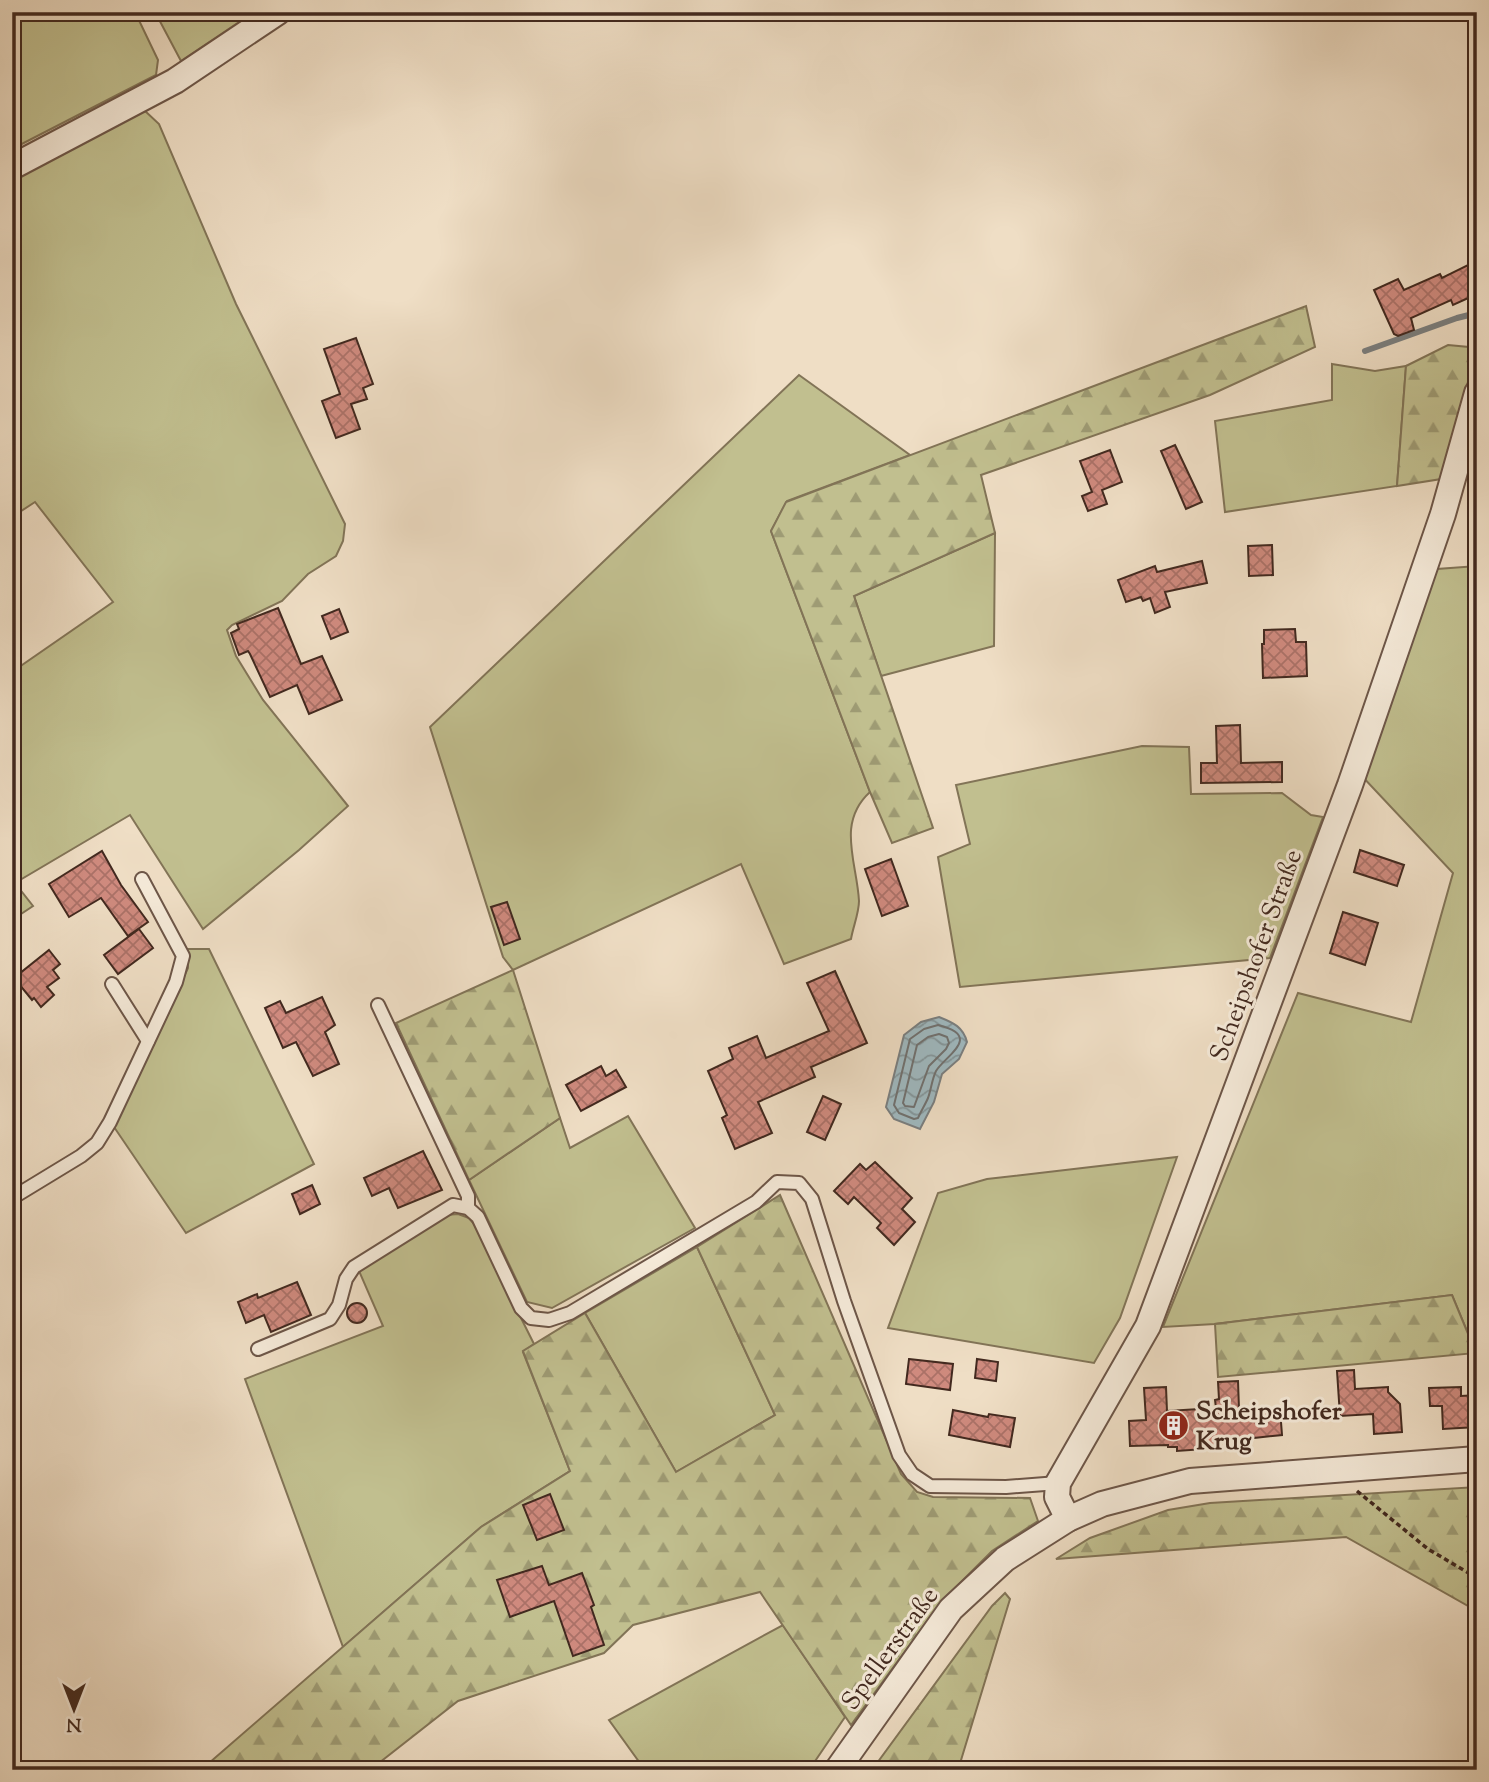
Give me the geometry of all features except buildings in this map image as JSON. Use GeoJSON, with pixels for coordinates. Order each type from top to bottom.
{"type":"FeatureCollection","features":[{"type":"Feature","properties":{"kind":"street"},"geometry":{"type":"LineString","coordinates":[[12,167],[176,81],[278,12]]}},
{"type":"Feature","properties":{"kind":"street","name":"Scheipshofer Straße"},"geometry":{"type":"LineString","coordinates":[[1058,1483],[1149,1326],[1350,785],[1443,514],[1477,393]]}},
{"type":"Feature","properties":{"kind":"street","name":"Spellerstraße"},"geometry":{"type":"LineString","coordinates":[[837,1770],[951,1609],[1005,1559],[1068,1519],[1102,1504],[1190,1481],[1477,1459]]}},
{"type":"Feature","properties":{"kind":"street"},"geometry":{"type":"LineString","coordinates":[[1058,1483],[1057,1497],[1068,1519]]}},
{"type":"Feature","properties":{"kind":"lane"},"geometry":{"type":"LineString","coordinates":[[12,1198],[97,1143],[110,1122],[176,982],[183,956],[142,879]]}},
{"type":"Feature","properties":{"kind":"lane"},"geometry":{"type":"LineString","coordinates":[[113,984],[148,1041]]}},
{"type":"Feature","properties":{"kind":"lane"},"geometry":{"type":"LineString","coordinates":[[378,1004],[468,1196],[468,1208]]}},
{"type":"Feature","properties":{"kind":"lane"},"geometry":{"type":"LineString","coordinates":[[258,1349],[330,1320],[339,1305],[346,1279],[354,1266],[453,1205],[468,1208],[478,1217],[521,1308],[531,1318],[549,1321],[570,1313],[756,1202],[777,1182],[799,1183],[812,1199],[844,1301],[899,1455],[912,1474],[930,1486],[1006,1487],[1058,1483]]}},
{"type":"Feature","properties":{"kind":"path"},"geometry":{"type":"LineString","coordinates":[[1369,1489],[1356,1490],[1428,1549],[1477,1578]]}},
{"type":"Feature","properties":{"kind":"green space"},"geometry":{"type":"Polygon","coordinates":[[[12,12],[135,12],[158,60],[156,75],[12,149],[12,12]]]}},
{"type":"Feature","properties":{"kind":"green space"},"geometry":{"type":"Polygon","coordinates":[[[155,12],[254,12],[181,61],[155,12]]]}},
{"type":"Feature","properties":{"kind":"green space"},"geometry":{"type":"Polygon","coordinates":[[[144,110],[159,124],[236,304],[345,524],[343,541],[336,556],[308,574],[282,601],[227,630],[236,656],[263,700],[348,806],[203,929],[130,815],[15,883],[33,906],[12,920],[12,672],[113,602],[35,502],[12,517],[12,178],[144,110]]]}},
{"type":"Feature","properties":{"kind":"green space"},"geometry":{"type":"Polygon","coordinates":[[[1306,306],[1315,347],[1210,395],[981,475],[995,533],[854,596],[933,828],[892,843],[771,531],[786,502],[1306,306]]]}},
{"type":"Feature","properties":{"kind":"green space"},"geometry":{"type":"Polygon","coordinates":[[[1448,345],[1469,347],[1476,353],[1441,479],[1397,486],[1406,366],[1448,345]]]}},
{"type":"Feature","properties":{"kind":"green space"},"geometry":{"type":"Polygon","coordinates":[[[1332,364],[1375,371],[1406,366],[1397,486],[1225,512],[1215,421],[1332,400],[1332,364]]]}},
{"type":"Feature","properties":{"kind":"green space"},"geometry":{"type":"Polygon","coordinates":[[[799,375],[910,455],[787,501],[771,531],[870,792],[860,804],[851,830],[859,901],[851,939],[784,964],[741,864],[513,970],[503,957],[430,727],[799,375]]]}},
{"type":"Feature","properties":{"kind":"green space"},"geometry":{"type":"Polygon","coordinates":[[[995,533],[994,646],[881,676],[854,596],[995,533]]]}},
{"type":"Feature","properties":{"kind":"green space"},"geometry":{"type":"Polygon","coordinates":[[[1477,566],[1476,1353],[1452,1295],[1215,1324],[1163,1327],[1298,993],[1411,1022],[1453,873],[1359,773],[1437,569],[1477,566]]]}},
{"type":"Feature","properties":{"kind":"green space"},"geometry":{"type":"Polygon","coordinates":[[[1142,746],[1189,747],[1191,794],[1282,793],[1311,815],[1323,817],[1270,958],[960,987],[938,857],[970,844],[956,785],[1142,746]]]}},
{"type":"Feature","properties":{"kind":"green space"},"geometry":{"type":"Polygon","coordinates":[[[188,949],[209,949],[314,1164],[186,1233],[114,1127],[188,968],[188,949]]]}},
{"type":"Feature","properties":{"kind":"green space"},"geometry":{"type":"Polygon","coordinates":[[[513,970],[560,1118],[469,1180],[396,1023],[513,970]]]}},
{"type":"Feature","properties":{"kind":"green space"},"geometry":{"type":"Polygon","coordinates":[[[628,1116],[695,1228],[552,1308],[527,1302],[469,1180],[560,1118],[570,1148],[628,1116]]]}},
{"type":"Feature","properties":{"kind":"green space"},"geometry":{"type":"Polygon","coordinates":[[[1177,1157],[1120,1318],[1094,1363],[888,1328],[938,1193],[987,1179],[1177,1157]]]}},
{"type":"Feature","properties":{"kind":"green space"},"geometry":{"type":"Polygon","coordinates":[[[780,1195],[901,1474],[917,1492],[933,1497],[1030,1498],[1038,1521],[992,1551],[942,1601],[851,1725],[760,1592],[633,1625],[604,1653],[458,1701],[370,1770],[201,1770],[481,1527],[570,1471],[523,1351],[585,1313],[676,1472],[775,1415],[697,1247],[780,1195]]]}},
{"type":"Feature","properties":{"kind":"green space"},"geometry":{"type":"Polygon","coordinates":[[[458,1214],[469,1218],[474,1224],[534,1344],[523,1352],[570,1471],[481,1527],[343,1647],[245,1379],[383,1326],[359,1271],[446,1215],[458,1214]]]}},
{"type":"Feature","properties":{"kind":"green space"},"geometry":{"type":"Polygon","coordinates":[[[697,1247],[775,1415],[676,1472],[585,1313],[697,1247]]]}},
{"type":"Feature","properties":{"kind":"green space"},"geometry":{"type":"Polygon","coordinates":[[[1452,1295],[1476,1353],[1218,1377],[1215,1324],[1452,1295]]]}},
{"type":"Feature","properties":{"kind":"green space"},"geometry":{"type":"Polygon","coordinates":[[[1477,1487],[1477,1611],[1346,1537],[1056,1559],[1090,1538],[1168,1510],[1210,1503],[1477,1487]]]}},
{"type":"Feature","properties":{"kind":"green space"},"geometry":{"type":"Polygon","coordinates":[[[1005,1593],[1010,1599],[958,1770],[872,1770],[992,1606],[1005,1593]]]}},
{"type":"Feature","properties":{"kind":"green space"},"geometry":{"type":"Polygon","coordinates":[[[783,1625],[845,1717],[809,1770],[645,1770],[609,1720],[783,1625]]]}},
{"type":"Feature","properties":{"kind":"water"},"geometry":{"type":"Polygon","coordinates":[[[939,1017],[957,1026],[967,1042],[959,1059],[942,1074],[934,1102],[920,1129],[894,1119],[886,1107],[904,1035],[921,1022],[939,1017]]]}},
{"type":"Feature","properties":{"kind":"waterway"},"geometry":{"type":"LineString","coordinates":[[1365,351],[1477,313]]}},
{"type":"Feature","properties":{"kind":"place","name":"Scheipshofer Krug"},"geometry":{"type":"Point","coordinates":[1173,1425]}}]}
